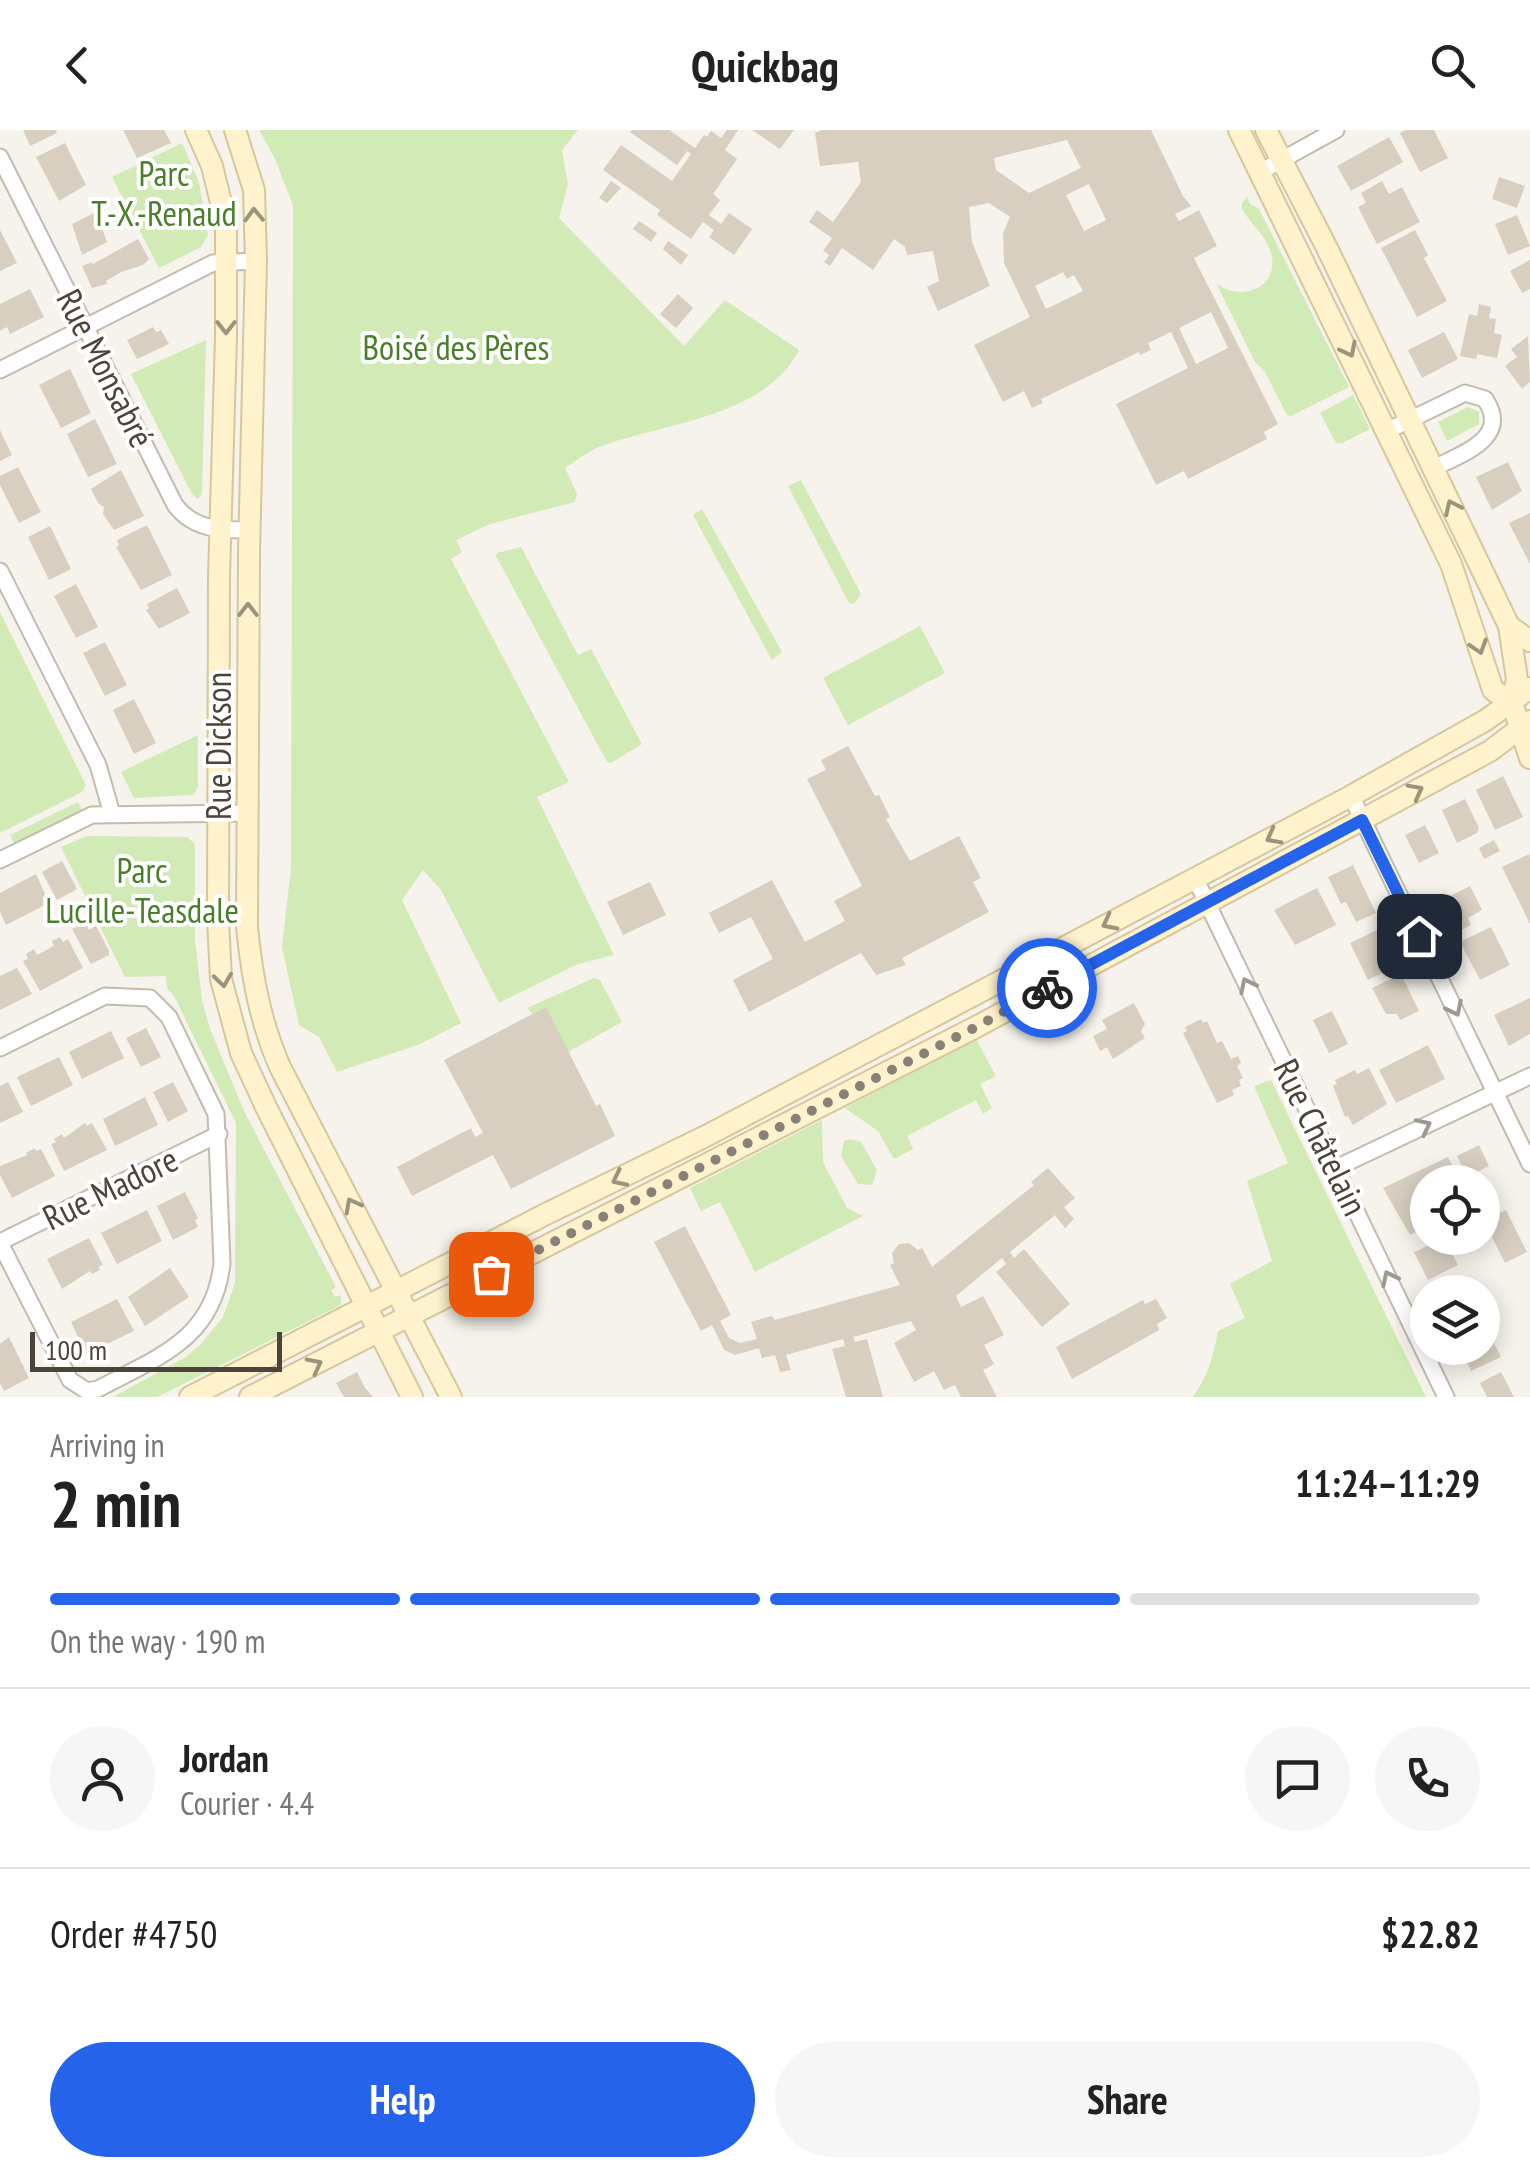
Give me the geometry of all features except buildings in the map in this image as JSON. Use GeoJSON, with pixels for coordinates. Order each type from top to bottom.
{"type":"FeatureCollection","features":[{"type":"Feature","properties":{"kind":"main road","name":"Rue Dickson"},"geometry":{"type":"LineString","coordinates":[[196,130],[220,191],[226,223],[218,813],[221,979],[241,1054],[412,1397]]}},
{"type":"Feature","properties":{"kind":"main road","name":"Rue Dickson"},"geometry":{"type":"LineString","coordinates":[[235,130],[254,190],[256,260],[248,813],[252,974],[267,1036],[280,1067],[451,1397]]}},
{"type":"Feature","properties":{"kind":"main road"},"geometry":{"type":"LineString","coordinates":[[1239,130],[1451,564],[1493,690],[1512,702],[1525,725],[1530,758]]}},
{"type":"Feature","properties":{"kind":"main road"},"geometry":{"type":"LineString","coordinates":[[1266,130],[1509,626],[1517,679],[1512,702]]}},
{"type":"Feature","properties":{"kind":"main road"},"geometry":{"type":"LineString","coordinates":[[1509,626],[1530,641]]}},
{"type":"Feature","properties":{"kind":"main road"},"geometry":{"type":"LineString","coordinates":[[190,1397],[706,1136],[1351,796],[1486,720],[1530,688]]}},
{"type":"Feature","properties":{"kind":"main road"},"geometry":{"type":"LineString","coordinates":[[250,1397],[976,1027],[1490,752],[1525,725]]}},
{"type":"Feature","properties":{"kind":"street"},"geometry":{"type":"LineString","coordinates":[[1260,172],[1336,130]]}},
{"type":"Feature","properties":{"kind":"street","name":"Rue Monsabré"},"geometry":{"type":"LineString","coordinates":[[0,157],[175,505],[194,523],[220,530],[250,530]]}},
{"type":"Feature","properties":{"kind":"street"},"geometry":{"type":"LineString","coordinates":[[0,370],[207,266],[226,260],[256,260]]}},
{"type":"Feature","properties":{"kind":"street"},"geometry":{"type":"LineString","coordinates":[[1388,430],[1465,392],[1485,398],[1494,414],[1488,436],[1434,468]]}},
{"type":"Feature","properties":{"kind":"street"},"geometry":{"type":"LineString","coordinates":[[0,572],[98,765],[112,814]]}},
{"type":"Feature","properties":{"kind":"street"},"geometry":{"type":"LineString","coordinates":[[1351,796],[1530,1164]]}},
{"type":"Feature","properties":{"kind":"street"},"geometry":{"type":"LineString","coordinates":[[0,860],[85,818],[112,814],[248,813]]}},
{"type":"Feature","properties":{"kind":"street","name":"Rue Châtelain"},"geometry":{"type":"LineString","coordinates":[[1195,878],[1446,1397]]}},
{"type":"Feature","properties":{"kind":"street"},"geometry":{"type":"LineString","coordinates":[[0,1048],[104,996],[150,998],[164,1010],[211,1097],[219,1134],[222,1263],[217,1298],[180,1343],[98,1389],[81,1390],[70,1380],[0,1242]]}},
{"type":"Feature","properties":{"kind":"street"},"geometry":{"type":"LineString","coordinates":[[1336,1168],[1530,1076]]}},
{"type":"Feature","properties":{"kind":"street","name":"Rue Madore"},"geometry":{"type":"LineString","coordinates":[[0,1242],[219,1134]]}},
{"type":"Feature","properties":{"kind":"green space","name":"Boisé des Pères"},"geometry":{"type":"Polygon","coordinates":[[[259,130],[578,130],[562,150],[568,184],[559,218],[684,346],[725,300],[799,350],[783,373],[737,404],[599,447],[565,468],[577,494],[575,502],[490,524],[456,540],[462,552],[451,559],[569,782],[537,797],[614,955],[578,964],[499,1003],[441,890],[423,870],[402,900],[461,1023],[418,1045],[337,1072],[319,1037],[299,1025],[282,947],[291,867],[293,205],[259,130]]]}},
{"type":"Feature","properties":{"kind":"green space","name":"Parc T.-X.-Renaud"},"geometry":{"type":"Polygon","coordinates":[[[182,143],[199,182],[208,235],[201,247],[159,268],[112,177],[182,143]]]}},
{"type":"Feature","properties":{"kind":"green space"},"geometry":{"type":"Polygon","coordinates":[[[1247,197],[1259,209],[1349,387],[1291,416],[1255,362],[1216,283],[1237,292],[1248,291],[1258,288],[1271,273],[1268,245],[1242,209],[1247,197]]]}},
{"type":"Feature","properties":{"kind":"green space"},"geometry":{"type":"Polygon","coordinates":[[[206,340],[202,494],[198,499],[131,374],[206,340]]]}},
{"type":"Feature","properties":{"kind":"green space"},"geometry":{"type":"Polygon","coordinates":[[[1353,395],[1370,429],[1336,443],[1320,413],[1353,395]]]}},
{"type":"Feature","properties":{"kind":"green space"},"geometry":{"type":"Polygon","coordinates":[[[1468,407],[1479,412],[1479,424],[1447,441],[1438,422],[1468,407]]]}},
{"type":"Feature","properties":{"kind":"green space"},"geometry":{"type":"Polygon","coordinates":[[[801,480],[861,594],[854,604],[849,603],[788,486],[801,480]]]}},
{"type":"Feature","properties":{"kind":"green space"},"geometry":{"type":"Polygon","coordinates":[[[702,509],[782,652],[772,660],[693,515],[702,509]]]}},
{"type":"Feature","properties":{"kind":"green space"},"geometry":{"type":"Polygon","coordinates":[[[521,547],[578,655],[591,649],[642,744],[611,763],[607,762],[496,556],[521,547]]]}},
{"type":"Feature","properties":{"kind":"green space"},"geometry":{"type":"Polygon","coordinates":[[[0,612],[86,785],[82,792],[0,833],[0,612]]]}},
{"type":"Feature","properties":{"kind":"green space"},"geometry":{"type":"Polygon","coordinates":[[[920,626],[945,673],[848,725],[823,678],[920,626]]]}},
{"type":"Feature","properties":{"kind":"green space"},"geometry":{"type":"Polygon","coordinates":[[[198,735],[198,786],[193,795],[134,798],[121,772],[198,735]]]}},
{"type":"Feature","properties":{"kind":"green space"},"geometry":{"type":"Polygon","coordinates":[[[78,802],[82,810],[14,843],[10,835],[78,802]]]}},
{"type":"Feature","properties":{"kind":"green space","name":"Parc Lucille-Teasdale"},"geometry":{"type":"Polygon","coordinates":[[[87,836],[187,837],[195,844],[195,940],[202,1000],[210,1029],[245,1113],[336,1287],[331,1290],[335,1297],[341,1295],[341,1305],[157,1397],[113,1397],[186,1357],[223,1317],[235,1283],[236,1123],[167,988],[166,976],[125,977],[61,847],[87,836]]]}},
{"type":"Feature","properties":{"kind":"green space"},"geometry":{"type":"Polygon","coordinates":[[[594,978],[600,980],[622,1022],[568,1052],[527,1008],[594,978]]]}},
{"type":"Feature","properties":{"kind":"green space"},"geometry":{"type":"Polygon","coordinates":[[[976,1039],[996,1076],[980,1084],[992,1108],[983,1114],[976,1100],[907,1136],[913,1149],[894,1159],[878,1131],[845,1108],[976,1039]]]}},
{"type":"Feature","properties":{"kind":"green space"},"geometry":{"type":"Polygon","coordinates":[[[1271,1080],[1426,1397],[1193,1397],[1209,1366],[1218,1331],[1245,1318],[1230,1284],[1272,1261],[1247,1181],[1288,1163],[1254,1086],[1271,1080]]]}},
{"type":"Feature","properties":{"kind":"green space"},"geometry":{"type":"Polygon","coordinates":[[[822,1120],[823,1162],[847,1208],[863,1216],[755,1272],[720,1202],[701,1211],[690,1188],[822,1120]]]}},
{"type":"Feature","properties":{"kind":"green space"},"geometry":{"type":"Polygon","coordinates":[[[844,1141],[861,1142],[877,1170],[872,1185],[858,1184],[841,1156],[844,1141]]]}},
{"type":"Feature","properties":{"kind":"way so far"},"geometry":{"type":"LineString","coordinates":[[491,1274],[1047,988]]}},
{"type":"Feature","properties":{"kind":"route"},"geometry":{"type":"LineString","coordinates":[[1047,988],[1362,820],[1419,936]]}}]}
